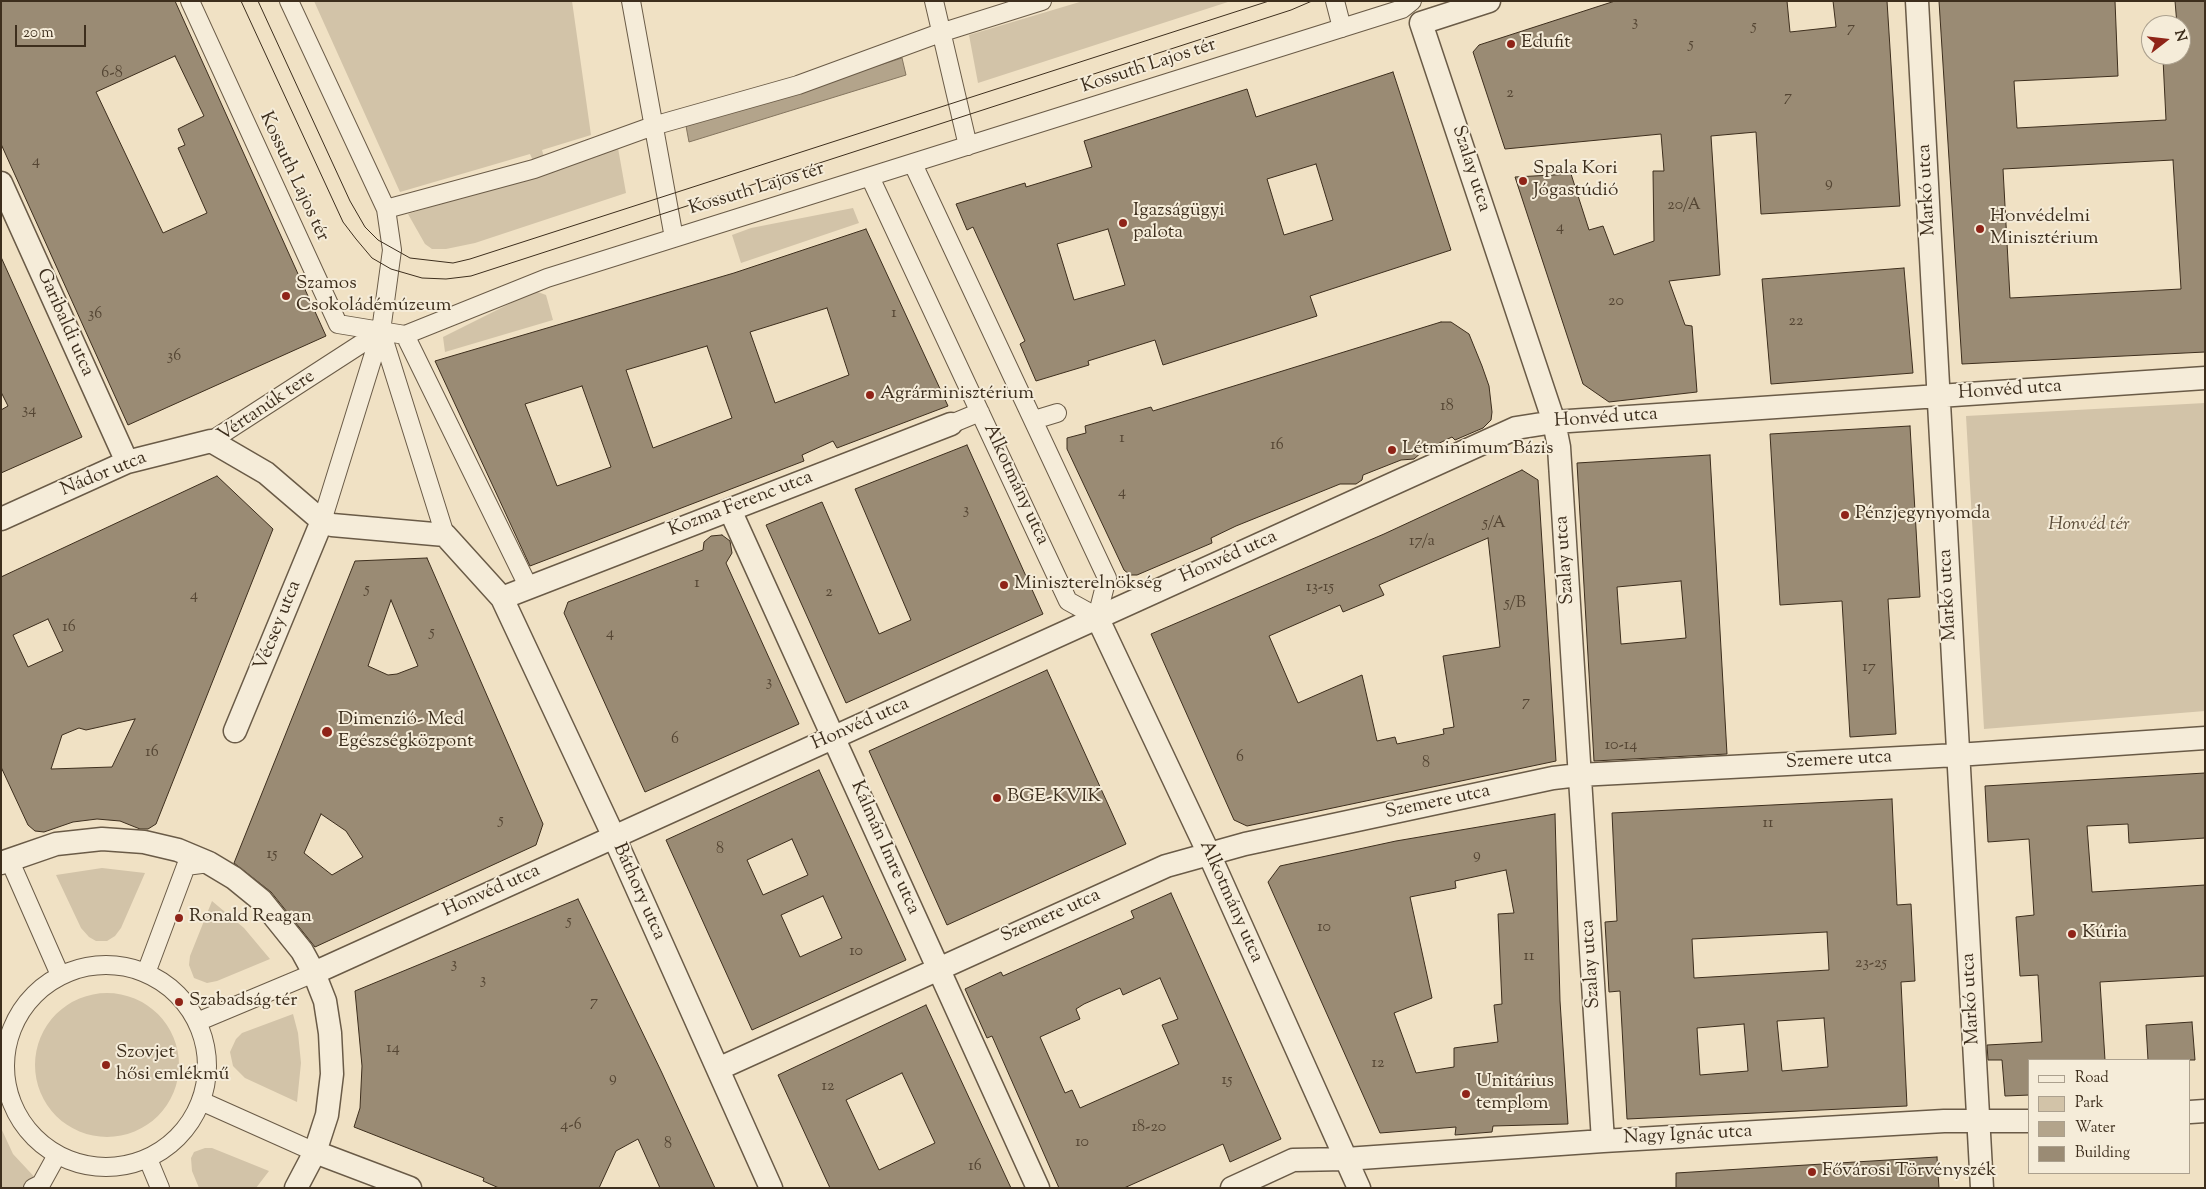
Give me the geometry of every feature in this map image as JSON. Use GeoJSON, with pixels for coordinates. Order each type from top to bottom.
{"type":"FeatureCollection","features":[{"type":"Feature","properties":{"kind":"street"},"geometry":{"type":"LineString","coordinates":[[289,1],[386,209],[392,250],[381,331],[322,521]]}},
{"type":"Feature","properties":{"kind":"street","name":"Kossuth Lajos tér"},"geometry":{"type":"LineString","coordinates":[[631,1],[674,238]]}},
{"type":"Feature","properties":{"kind":"street"},"geometry":{"type":"LineString","coordinates":[[934,1],[968,146]]}},
{"type":"Feature","properties":{"kind":"street"},"geometry":{"type":"LineString","coordinates":[[386,209],[541,166],[653,126],[798,85],[940,33],[1042,1]]}},
{"type":"Feature","properties":{"kind":"street"},"geometry":{"type":"LineString","coordinates":[[1335,1],[1342,28]]}},
{"type":"Feature","properties":{"kind":"street","name":"Kossuth Lajos tér"},"geometry":{"type":"LineString","coordinates":[[196,3],[338,324],[405,335],[547,278],[1402,9],[1412,1]]}},
{"type":"Feature","properties":{"kind":"street","name":"Szalay utca"},"geometry":{"type":"LineString","coordinates":[[1412,1],[1422,22],[1554,422],[1560,460],[1603,1141]]}},
{"type":"Feature","properties":{"kind":"street"},"geometry":{"type":"LineString","coordinates":[[1422,22],[1489,1]]}},
{"type":"Feature","properties":{"kind":"street","name":"Markó utca"},"geometry":{"type":"LineString","coordinates":[[1917,1],[1982,1188]]}},
{"type":"Feature","properties":{"kind":"street"},"geometry":{"type":"LineString","coordinates":[[913,164],[1107,578],[1097,617]]}},
{"type":"Feature","properties":{"kind":"street","name":"Alkotmány utca"},"geometry":{"type":"LineString","coordinates":[[870,177],[1068,601],[1097,617],[1209,854],[1359,1188]]}},
{"type":"Feature","properties":{"kind":"street","name":"Garibaldi utca"},"geometry":{"type":"LineString","coordinates":[[1,183],[127,462]]}},
{"type":"Feature","properties":{"kind":"street"},"geometry":{"type":"LineString","coordinates":[[381,331],[446,534],[502,598]]}},
{"type":"Feature","properties":{"kind":"street","name":"Vértanúk tere"},"geometry":{"type":"LineString","coordinates":[[381,331],[211,441],[266,473],[322,521],[332,525],[446,534]]}},
{"type":"Feature","properties":{"kind":"street"},"geometry":{"type":"LineString","coordinates":[[405,335],[529,588]]}},
{"type":"Feature","properties":{"kind":"street","name":"Honvéd utca"},"geometry":{"type":"LineString","coordinates":[[314,973],[1516,428],[1554,422],[2205,378]]}},
{"type":"Feature","properties":{"kind":"street","name":"Kozma Ferenc utca"},"geometry":{"type":"LineString","coordinates":[[502,598],[980,412]]}},
{"type":"Feature","properties":{"kind":"street"},"geometry":{"type":"LineString","coordinates":[[1034,420],[1057,413]]}},
{"type":"Feature","properties":{"kind":"street","name":"Nádor utca"},"geometry":{"type":"LineString","coordinates":[[1,520],[127,462],[211,441]]}},
{"type":"Feature","properties":{"kind":"street","name":"Kálmán Imre utca"},"geometry":{"type":"LineString","coordinates":[[730,510],[1038,1188]]}},
{"type":"Feature","properties":{"kind":"street","name":"Vécsey utca"},"geometry":{"type":"LineString","coordinates":[[236,730],[322,521]]}},
{"type":"Feature","properties":{"kind":"street","name":"Báthory utca"},"geometry":{"type":"LineString","coordinates":[[502,598],[614,837],[771,1188]]}},
{"type":"Feature","properties":{"kind":"street","name":"Szemere utca"},"geometry":{"type":"LineString","coordinates":[[718,1069],[1166,866],[1245,844],[1580,774],[1957,755],[2205,738]]}},
{"type":"Feature","properties":{"kind":"street"},"geometry":{"type":"LineString","coordinates":[[60,975],[4,855],[56,844],[102,839],[158,846],[178,850],[209,863],[234,878],[261,900],[292,937],[314,973],[325,1001],[330,1033],[332,1074],[327,1115],[315,1152],[296,1188]]}},
{"type":"Feature","properties":{"kind":"street"},"geometry":{"type":"LineString","coordinates":[[158,846],[174,862],[186,866],[209,863]]}},
{"type":"Feature","properties":{"kind":"street"},"geometry":{"type":"LineString","coordinates":[[146,973],[186,866]]}},
{"type":"Feature","properties":{"kind":"street"},"geometry":{"type":"LineString","coordinates":[[110,965],[146,973],[167,985],[184,1002],[197,1022],[206,1048],[207,1075],[201,1101],[189,1125],[171,1144],[148,1159],[118,1167],[86,1166],[57,1155],[31,1134],[12,1106],[5,1075],[4,1042],[18,1016],[36,992],[60,975],[88,966],[110,965]]}},
{"type":"Feature","properties":{"kind":"street"},"geometry":{"type":"LineString","coordinates":[[197,1022],[314,973]]}},
{"type":"Feature","properties":{"kind":"street"},"geometry":{"type":"LineString","coordinates":[[201,1101],[315,1152],[410,1188]]}},
{"type":"Feature","properties":{"kind":"street"},"geometry":{"type":"LineString","coordinates":[[2191,1112],[2205,1111]]}},
{"type":"Feature","properties":{"kind":"street","name":"Nagy Ignác utca"},"geometry":{"type":"LineString","coordinates":[[1232,1188],[1293,1160],[1346,1160],[1603,1141],[1944,1121],[2028,1121]]}},
{"type":"Feature","properties":{"kind":"street"},"geometry":{"type":"LineString","coordinates":[[37,1186],[57,1155]]}},
{"type":"Feature","properties":{"kind":"street"},"geometry":{"type":"LineString","coordinates":[[148,1159],[160,1188]]}},
{"type":"Feature","properties":{"kind":"green space"},"geometry":{"type":"Polygon","coordinates":[[[314,1],[572,1],[591,135],[542,150],[544,157],[533,161],[530,154],[400,192],[314,1]]]}},
{"type":"Feature","properties":{"kind":"green space"},"geometry":{"type":"Polygon","coordinates":[[[1083,1],[1231,1],[978,83],[969,35],[1083,1]]]}},
{"type":"Feature","properties":{"kind":"green space"},"geometry":{"type":"Polygon","coordinates":[[[618,148],[626,193],[475,243],[446,249],[432,249],[425,244],[408,214],[618,148]]]}},
{"type":"Feature","properties":{"kind":"green space"},"geometry":{"type":"Polygon","coordinates":[[[853,208],[859,223],[741,263],[732,235],[751,228],[853,208]]]}},
{"type":"Feature","properties":{"kind":"green space"},"geometry":{"type":"Polygon","coordinates":[[[535,291],[546,295],[553,320],[445,352],[443,337],[535,291]]]}},
{"type":"Feature","properties":{"kind":"green space","name":"Honvéd tér"},"geometry":{"type":"Polygon","coordinates":[[[2205,403],[2205,711],[1984,729],[1966,416],[2205,403]]]}},
{"type":"Feature","properties":{"kind":"green space"},"geometry":{"type":"Polygon","coordinates":[[[102,868],[145,873],[121,928],[115,936],[107,941],[96,941],[89,937],[81,928],[56,875],[102,868]]]}},
{"type":"Feature","properties":{"kind":"green space"},"geometry":{"type":"Polygon","coordinates":[[[212,901],[244,928],[270,959],[217,981],[207,983],[194,978],[189,965],[190,956],[212,901]]]}},
{"type":"Feature","properties":{"kind":"green space"},"geometry":{"type":"Polygon","coordinates":[[[107,993],[134,999],[147,1005],[158,1014],[167,1025],[173,1038],[179,1065],[173,1092],[167,1105],[158,1116],[147,1125],[134,1131],[107,1137],[80,1131],[67,1125],[56,1116],[47,1105],[41,1092],[35,1065],[41,1038],[47,1025],[56,1014],[67,1005],[80,999],[107,993]]]}},
{"type":"Feature","properties":{"kind":"green space"},"geometry":{"type":"Polygon","coordinates":[[[293,1014],[298,1033],[301,1063],[297,1102],[245,1078],[233,1066],[230,1052],[236,1039],[242,1033],[293,1014]]]}},
{"type":"Feature","properties":{"kind":"green space"},"geometry":{"type":"Polygon","coordinates":[[[1,1128],[13,1154],[41,1184],[49,1188],[1,1188],[1,1128]]]}},
{"type":"Feature","properties":{"kind":"green space"},"geometry":{"type":"Polygon","coordinates":[[[205,1148],[212,1148],[269,1171],[256,1188],[199,1188],[192,1171],[191,1158],[194,1152],[205,1148]]]}},
{"type":"Feature","properties":{"kind":"water"},"geometry":{"type":"Polygon","coordinates":[[[902,58],[906,75],[689,142],[686,126],[902,58]]]}},
{"type":"Feature","properties":{"kind":"building"},"geometry":{"type":"Polygon","coordinates":[[[1,1],[175,1],[326,336],[128,425],[1,144],[1,1]],[[175,56],[96,92],[163,233],[207,213],[178,148],[185,145],[178,129],[204,116],[175,56]]]}},
{"type":"Feature","properties":{"kind":"building"},"geometry":{"type":"Polygon","coordinates":[[[1615,1],[1787,1],[1790,32],[1836,27],[1833,1],[1887,1],[1900,206],[1761,214],[1756,132],[1711,136],[1720,275],[1669,281],[1685,325],[1692,326],[1697,392],[1609,402],[1583,384],[1515,177],[1571,174],[1589,230],[1603,226],[1614,255],[1654,241],[1653,171],[1664,171],[1661,134],[1505,149],[1473,52],[1479,45],[1615,1]]]}},
{"type":"Feature","properties":{"kind":"building","name":"Honvédelmi Minisztérium"},"geometry":{"type":"Polygon","coordinates":[[[1939,1],[2115,1],[2118,76],[2014,81],[2017,128],[2166,120],[2163,65],[2191,65],[2191,15],[2176,15],[2175,1],[2205,1],[2205,352],[1962,364],[1939,1]],[[2173,160],[2003,169],[2010,298],[2181,289],[2173,160]]]}},
{"type":"Feature","properties":{"kind":"building","name":"Igazságügyi palota"},"geometry":{"type":"Polygon","coordinates":[[[1393,72],[1451,250],[1310,296],[1317,316],[1163,365],[1155,340],[1088,361],[1089,365],[1036,381],[1020,344],[1025,341],[973,227],[967,230],[956,204],[1025,183],[1026,187],[1092,167],[1084,141],[1247,89],[1256,117],[1393,72]],[[1316,164],[1267,179],[1284,235],[1333,220],[1316,164]],[[1108,229],[1057,244],[1074,300],[1125,285],[1108,229]]]}},
{"type":"Feature","properties":{"kind":"building","name":"Agrárminisztérium"},"geometry":{"type":"Polygon","coordinates":[[[866,229],[948,406],[837,448],[833,441],[802,455],[804,461],[530,566],[435,361],[734,273],[866,229]],[[827,308],[750,332],[775,403],[849,375],[827,308]],[[707,346],[626,370],[653,448],[732,418],[707,346]],[[582,386],[525,404],[557,486],[611,467],[582,386]]]}},
{"type":"Feature","properties":{"kind":"building"},"geometry":{"type":"Polygon","coordinates":[[[1,257],[82,437],[1,473],[1,410],[8,406],[1,392],[1,257]]]}},
{"type":"Feature","properties":{"kind":"building"},"geometry":{"type":"Polygon","coordinates":[[[1904,268],[1913,373],[1771,384],[1762,279],[1904,268]]]}},
{"type":"Feature","properties":{"kind":"building"},"geometry":{"type":"Polygon","coordinates":[[[1441,322],[1451,322],[1469,334],[1482,366],[1489,386],[1492,412],[1491,420],[1483,428],[1455,440],[1452,437],[1423,451],[1414,459],[1401,460],[1363,475],[1362,480],[1356,484],[1340,484],[1236,526],[1211,538],[1212,543],[1137,575],[1130,575],[1124,570],[1067,449],[1067,438],[1086,433],[1085,426],[1151,407],[1153,411],[1441,322]]]}},
{"type":"Feature","properties":{"kind":"building","name":"Pénzjegynyomda"},"geometry":{"type":"Polygon","coordinates":[[[1910,426],[1920,597],[1888,599],[1896,734],[1850,737],[1842,601],[1780,605],[1770,434],[1910,426]]]}},
{"type":"Feature","properties":{"kind":"building"},"geometry":{"type":"Polygon","coordinates":[[[967,445],[1043,614],[846,703],[766,525],[822,502],[879,634],[911,620],[855,489],[967,445]]]}},
{"type":"Feature","properties":{"kind":"building"},"geometry":{"type":"Polygon","coordinates":[[[1710,455],[1727,754],[1594,761],[1577,463],[1710,455]],[[1681,581],[1617,587],[1621,644],[1686,638],[1681,581]]]}},
{"type":"Feature","properties":{"kind":"building"},"geometry":{"type":"Polygon","coordinates":[[[1522,470],[1538,480],[1556,761],[1247,826],[1234,820],[1151,634],[1384,534],[1522,470]],[[1488,538],[1379,585],[1384,595],[1343,612],[1340,605],[1269,636],[1298,703],[1362,675],[1377,741],[1395,737],[1397,744],[1444,734],[1443,729],[1454,727],[1443,656],[1500,647],[1488,538]]]}},
{"type":"Feature","properties":{"kind":"building"},"geometry":{"type":"Polygon","coordinates":[[[217,476],[273,529],[156,824],[148,829],[140,829],[120,821],[97,819],[73,822],[44,832],[35,831],[28,825],[1,767],[1,577],[217,476]],[[48,619],[13,635],[28,667],[63,651],[48,619]],[[135,719],[86,730],[79,728],[62,735],[51,769],[112,767],[135,719]]]}},
{"type":"Feature","properties":{"kind":"building"},"geometry":{"type":"Polygon","coordinates":[[[722,535],[730,541],[732,553],[726,563],[799,724],[645,792],[564,613],[568,602],[703,550],[704,542],[711,536],[722,535]]]}},
{"type":"Feature","properties":{"kind":"building"},"geometry":{"type":"Polygon","coordinates":[[[427,558],[543,824],[536,845],[315,947],[271,892],[234,863],[355,561],[427,558]],[[391,600],[368,666],[388,675],[397,674],[418,666],[391,600]],[[321,814],[304,853],[332,875],[363,857],[346,831],[321,814]]]}},
{"type":"Feature","properties":{"kind":"building","name":"BGE-KVIK"},"geometry":{"type":"Polygon","coordinates":[[[1047,670],[1126,844],[947,925],[869,751],[1047,670]]]}},
{"type":"Feature","properties":{"kind":"building"},"geometry":{"type":"Polygon","coordinates":[[[819,770],[906,960],[752,1030],[666,840],[819,770]],[[792,839],[747,860],[763,895],[808,875],[792,839]],[[823,896],[781,915],[800,957],[842,938],[823,896]]]}},
{"type":"Feature","properties":{"kind":"building","name":"Kúria"},"geometry":{"type":"Polygon","coordinates":[[[2205,773],[2205,838],[2129,843],[2128,824],[2087,826],[2092,892],[2205,885],[2205,976],[2100,982],[2105,1059],[2028,1059],[2028,1095],[2005,1096],[2002,1060],[1988,1060],[1987,1045],[2042,1042],[2038,975],[2020,976],[2016,917],[2034,915],[2029,839],[1988,842],[1985,786],[2205,773]]]}},
{"type":"Feature","properties":{"kind":"building"},"geometry":{"type":"Polygon","coordinates":[[[1892,799],[1897,905],[1911,904],[1915,981],[1901,982],[1907,1106],[1627,1119],[1620,991],[1609,992],[1605,922],[1617,921],[1612,813],[1892,799]],[[1827,932],[1692,939],[1694,978],[1829,970],[1827,932]],[[1824,1018],[1777,1021],[1782,1071],[1828,1067],[1824,1018]],[[1744,1024],[1697,1028],[1700,1075],[1748,1071],[1744,1024]]]}},
{"type":"Feature","properties":{"kind":"building"},"geometry":{"type":"Polygon","coordinates":[[[1555,814],[1560,1001],[1568,1124],[1493,1126],[1492,1132],[1455,1135],[1456,1127],[1380,1133],[1268,882],[1280,866],[1396,841],[1555,814]],[[1506,870],[1455,881],[1456,888],[1410,897],[1432,998],[1394,1013],[1416,1073],[1454,1067],[1454,1048],[1498,1042],[1494,1005],[1502,1004],[1498,914],[1514,913],[1506,870]]]}},
{"type":"Feature","properties":{"kind":"building"},"geometry":{"type":"Polygon","coordinates":[[[1171,893],[1281,1139],[1230,1162],[1223,1144],[1124,1188],[1059,1188],[992,1036],[987,1038],[965,989],[1001,972],[1003,976],[1134,918],[1131,911],[1171,893]],[[1160,978],[1123,995],[1120,988],[1084,1004],[1076,1009],[1080,1019],[1040,1037],[1065,1093],[1072,1090],[1080,1108],[1179,1064],[1162,1025],[1178,1019],[1160,978]]]}},
{"type":"Feature","properties":{"kind":"building"},"geometry":{"type":"Polygon","coordinates":[[[578,899],[715,1188],[660,1188],[638,1139],[616,1151],[599,1188],[499,1188],[483,1181],[484,1178],[354,1127],[360,1108],[362,1066],[355,991],[578,899]]]}},
{"type":"Feature","properties":{"kind":"building"},"geometry":{"type":"Polygon","coordinates":[[[926,1005],[1011,1188],[830,1188],[778,1075],[926,1005]],[[902,1073],[846,1100],[879,1170],[935,1143],[902,1073]]]}},
{"type":"Feature","properties":{"kind":"building"},"geometry":{"type":"Polygon","coordinates":[[[2192,1022],[2195,1060],[2148,1059],[2146,1025],[2192,1022]]]}},
{"type":"Feature","properties":{"kind":"building","name":"Fővárosi Törvényszék"},"geometry":{"type":"Polygon","coordinates":[[[1937,1157],[1939,1188],[1676,1188],[1676,1173],[1937,1157]]]}},
{"type":"Feature","properties":{"kind":"tram line"},"geometry":{"type":"LineString","coordinates":[[241,1],[343,222],[372,258],[391,269],[422,278],[446,279],[471,276],[1291,10],[1312,1]]}},
{"type":"Feature","properties":{"kind":"tram line"},"geometry":{"type":"LineString","coordinates":[[258,1],[350,201],[365,227],[378,240],[410,258],[453,263],[1269,1]]}},
{"type":"Feature","properties":{"kind":"place","name":"Edufit"},"geometry":{"type":"Point","coordinates":[1511,44]}},
{"type":"Feature","properties":{"kind":"place","name":"Spala Kori Jógastúdió"},"geometry":{"type":"Point","coordinates":[1523,181]}},
{"type":"Feature","properties":{"kind":"place","name":"Igazságügyi palota"},"geometry":{"type":"Point","coordinates":[1123,223]}},
{"type":"Feature","properties":{"kind":"place","name":"Honvédelmi Minisztérium"},"geometry":{"type":"Point","coordinates":[1980,229]}},
{"type":"Feature","properties":{"kind":"place","name":"Szamos Csokoládémúzeum"},"geometry":{"type":"Point","coordinates":[286,296]}},
{"type":"Feature","properties":{"kind":"place","name":"Agrárminisztérium"},"geometry":{"type":"Point","coordinates":[870,395]}},
{"type":"Feature","properties":{"kind":"place","name":"Létminimum Bázis"},"geometry":{"type":"Point","coordinates":[1392,450]}},
{"type":"Feature","properties":{"kind":"place","name":"Pénzjegynyomda"},"geometry":{"type":"Point","coordinates":[1845,515]}},
{"type":"Feature","properties":{"kind":"place","name":"Miniszterelnökség"},"geometry":{"type":"Point","coordinates":[1004,585]}},
{"type":"Feature","properties":{"kind":"place","name":"Dimenzió- Med Egészségközpont"},"geometry":{"type":"Point","coordinates":[327,732]}},
{"type":"Feature","properties":{"kind":"place","name":"BGE-KVIK"},"geometry":{"type":"Point","coordinates":[997,798]}},
{"type":"Feature","properties":{"kind":"place","name":"Ronald Reagan"},"geometry":{"type":"Point","coordinates":[179,918]}},
{"type":"Feature","properties":{"kind":"place","name":"Kúria"},"geometry":{"type":"Point","coordinates":[2072,934]}},
{"type":"Feature","properties":{"kind":"place","name":"Szabadság tér"},"geometry":{"type":"Point","coordinates":[179,1002]}},
{"type":"Feature","properties":{"kind":"place","name":"Szovjet hősi emlékmű"},"geometry":{"type":"Point","coordinates":[106,1065]}},
{"type":"Feature","properties":{"kind":"place","name":"Unitárius templom"},"geometry":{"type":"Point","coordinates":[1466,1094]}},
{"type":"Feature","properties":{"kind":"place","name":"Fővárosi Törvényszék"},"geometry":{"type":"Point","coordinates":[1812,1172]}}]}
